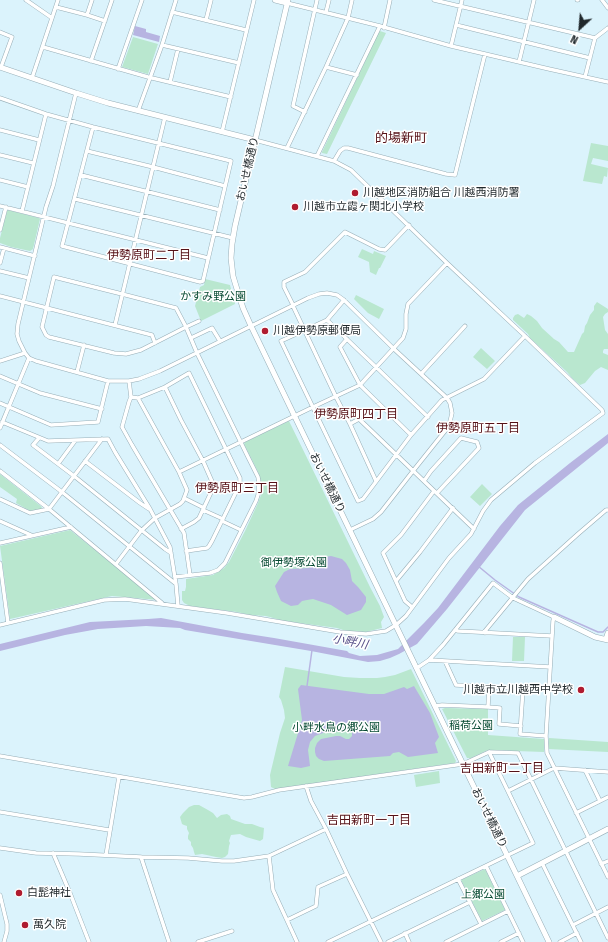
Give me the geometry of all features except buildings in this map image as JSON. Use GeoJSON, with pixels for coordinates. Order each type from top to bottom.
{"type":"FeatureCollection","features":[{"type":"Feature","properties":{"kind":"street"},"geometry":{"type":"LineString","coordinates":[[26,0],[52,18]]}},
{"type":"Feature","properties":{"kind":"street"},"geometry":{"type":"LineString","coordinates":[[32,78],[58,0]]}},
{"type":"Feature","properties":{"kind":"street"},"geometry":{"type":"LineString","coordinates":[[87,15],[92,0]]}},
{"type":"Feature","properties":{"kind":"street"},"geometry":{"type":"LineString","coordinates":[[91,61],[112,0]]}},
{"type":"Feature","properties":{"kind":"street"},"geometry":{"type":"LineString","coordinates":[[118,68],[142,0]]}},
{"type":"Feature","properties":{"kind":"street"},"geometry":{"type":"LineString","coordinates":[[138,111],[162,45],[176,0]]}},
{"type":"Feature","properties":{"kind":"street"},"geometry":{"type":"LineString","coordinates":[[206,20],[211,0]]}},
{"type":"Feature","properties":{"kind":"street"},"geometry":{"type":"LineString","coordinates":[[222,132],[254,0]]}},
{"type":"Feature","properties":{"kind":"street"},"geometry":{"type":"LineString","coordinates":[[275,0],[288,2],[451,46],[608,82]]}},
{"type":"Feature","properties":{"kind":"street"},"geometry":{"type":"LineString","coordinates":[[305,112],[293,106],[317,0]]}},
{"type":"Feature","properties":{"kind":"street"},"geometry":{"type":"LineString","coordinates":[[326,12],[329,0]]}},
{"type":"Feature","properties":{"kind":"street"},"geometry":{"type":"LineString","coordinates":[[287,148],[348,18],[352,0]]}},
{"type":"Feature","properties":{"kind":"street"},"geometry":{"type":"LineString","coordinates":[[317,156],[382,27],[390,0]]}},
{"type":"Feature","properties":{"kind":"street"},"geometry":{"type":"LineString","coordinates":[[434,0],[595,38]]}},
{"type":"Feature","properties":{"kind":"street"},"geometry":{"type":"LineString","coordinates":[[451,46],[462,0]]}},
{"type":"Feature","properties":{"kind":"street"},"geometry":{"type":"LineString","coordinates":[[519,62],[534,0]]}},
{"type":"Feature","properties":{"kind":"street"},"geometry":{"type":"LineString","coordinates":[[602,0],[608,8]]}},
{"type":"Feature","properties":{"kind":"street","name":"おいせ橋通り"},"geometry":{"type":"LineString","coordinates":[[288,2],[233,238],[233,276],[239,297],[251,326],[549,942]]}},
{"type":"Feature","properties":{"kind":"street"},"geometry":{"type":"LineString","coordinates":[[56,6],[105,21]]}},
{"type":"Feature","properties":{"kind":"street"},"geometry":{"type":"LineString","coordinates":[[172,12],[246,30]]}},
{"type":"Feature","properties":{"kind":"street"},"geometry":{"type":"LineString","coordinates":[[456,26],[590,58]]}},
{"type":"Feature","properties":{"kind":"street"},"geometry":{"type":"LineString","coordinates":[[585,77],[595,38],[608,28]]}},
{"type":"Feature","properties":{"kind":"street"},"geometry":{"type":"LineString","coordinates":[[0,32],[12,37],[0,67],[76,93],[138,111],[317,156],[334,161],[351,170],[602,410],[603,413],[535,463],[491,500],[474,528],[449,558],[402,621],[397,627],[386,631],[353,634],[227,613],[125,599],[109,600],[64,609],[0,625]]}},
{"type":"Feature","properties":{"kind":"street"},"geometry":{"type":"LineString","coordinates":[[162,45],[239,63]]}},
{"type":"Feature","properties":{"kind":"street"},"geometry":{"type":"LineString","coordinates":[[43,47],[150,77],[231,97]]}},
{"type":"Feature","properties":{"kind":"street"},"geometry":{"type":"LineString","coordinates":[[170,82],[178,49]]}},
{"type":"Feature","properties":{"kind":"street"},"geometry":{"type":"LineString","coordinates":[[334,161],[340,151],[344,148],[348,148],[446,174],[455,175],[485,54]]}},
{"type":"Feature","properties":{"kind":"street"},"geometry":{"type":"LineString","coordinates":[[326,67],[357,75]]}},
{"type":"Feature","properties":{"kind":"street"},"geometry":{"type":"LineString","coordinates":[[76,93],[17,329],[19,341],[24,353],[29,358],[43,364],[108,381],[129,381],[160,371],[319,294],[327,293],[337,295],[447,398],[450,403],[452,413],[449,426],[377,516],[350,530]]}},
{"type":"Feature","properties":{"kind":"street"},"geometry":{"type":"LineString","coordinates":[[0,98],[92,128],[232,161],[202,281],[200,282],[62,246],[92,128]]}},
{"type":"Feature","properties":{"kind":"street"},"geometry":{"type":"LineString","coordinates":[[22,211],[46,114]]}},
{"type":"Feature","properties":{"kind":"street"},"geometry":{"type":"LineString","coordinates":[[115,325],[166,117]]}},
{"type":"Feature","properties":{"kind":"street"},"geometry":{"type":"LineString","coordinates":[[0,130],[39,140]]}},
{"type":"Feature","properties":{"kind":"street"},"geometry":{"type":"LineString","coordinates":[[87,151],[226,186]]}},
{"type":"Feature","properties":{"kind":"street"},"geometry":{"type":"LineString","coordinates":[[0,155],[33,163]]}},
{"type":"Feature","properties":{"kind":"street"},"geometry":{"type":"LineString","coordinates":[[81,175],[220,210]]}},
{"type":"Feature","properties":{"kind":"street"},"geometry":{"type":"LineString","coordinates":[[0,180],[28,187]]}},
{"type":"Feature","properties":{"kind":"street"},"geometry":{"type":"LineString","coordinates":[[75,199],[233,238]]}},
{"type":"Feature","properties":{"kind":"street"},"geometry":{"type":"LineString","coordinates":[[0,206],[208,258]]}},
{"type":"Feature","properties":{"kind":"street"},"geometry":{"type":"LineString","coordinates":[[0,230],[6,207]]}},
{"type":"Feature","properties":{"kind":"street"},"geometry":{"type":"LineString","coordinates":[[376,481],[284,287],[284,282],[305,272],[345,232],[379,249],[385,250],[409,225]]}},
{"type":"Feature","properties":{"kind":"street"},"geometry":{"type":"LineString","coordinates":[[0,263],[2,247],[35,256]]}},
{"type":"Feature","properties":{"kind":"street"},"geometry":{"type":"LineString","coordinates":[[179,472],[294,416],[360,386],[404,338],[408,304],[447,263]]}},
{"type":"Feature","properties":{"kind":"street"},"geometry":{"type":"LineString","coordinates":[[0,271],[29,278]]}},
{"type":"Feature","properties":{"kind":"street"},"geometry":{"type":"LineString","coordinates":[[175,577],[210,573],[218,570],[225,563],[256,501],[259,483],[258,477],[240,442],[186,327],[176,308],[54,277],[42,328],[49,337],[114,353],[126,354],[141,350],[186,327],[199,321]]}},
{"type":"Feature","properties":{"kind":"street"},"geometry":{"type":"LineString","coordinates":[[0,297],[152,335],[155,343]]}},
{"type":"Feature","properties":{"kind":"street"},"geometry":{"type":"LineString","coordinates":[[344,300],[327,320],[281,341],[358,501],[363,499],[412,435],[442,400],[484,378],[525,336]]}},
{"type":"Feature","properties":{"kind":"street"},"geometry":{"type":"LineString","coordinates":[[327,320],[428,417]]}},
{"type":"Feature","properties":{"kind":"street"},"geometry":{"type":"LineString","coordinates":[[421,374],[465,326]]}},
{"type":"Feature","properties":{"kind":"street"},"geometry":{"type":"LineString","coordinates":[[191,338],[212,328],[220,341]]}},
{"type":"Feature","properties":{"kind":"street"},"geometry":{"type":"LineString","coordinates":[[347,339],[340,347],[360,386],[412,435]]}},
{"type":"Feature","properties":{"kind":"street"},"geometry":{"type":"LineString","coordinates":[[77,372],[84,345]]}},
{"type":"Feature","properties":{"kind":"street"},"geometry":{"type":"LineString","coordinates":[[0,361],[24,353]]}},
{"type":"Feature","properties":{"kind":"street"},"geometry":{"type":"LineString","coordinates":[[0,428],[29,358]]}},
{"type":"Feature","properties":{"kind":"street"},"geometry":{"type":"LineString","coordinates":[[131,397],[138,398],[165,387],[189,373],[240,478],[241,482],[209,546],[207,548],[186,550]]}},
{"type":"Feature","properties":{"kind":"street"},"geometry":{"type":"LineString","coordinates":[[0,376],[40,393],[102,409]]}},
{"type":"Feature","properties":{"kind":"street"},"geometry":{"type":"LineString","coordinates":[[0,403],[52,425],[98,422],[108,381]]}},
{"type":"Feature","properties":{"kind":"street"},"geometry":{"type":"LineString","coordinates":[[129,381],[131,397],[122,427],[184,533],[190,575]]}},
{"type":"Feature","properties":{"kind":"street"},"geometry":{"type":"LineString","coordinates":[[165,387],[203,461],[214,486],[197,521],[181,529]]}},
{"type":"Feature","properties":{"kind":"street"},"geometry":{"type":"LineString","coordinates":[[116,564],[141,531],[155,518],[180,504],[187,490],[179,472],[138,398]]}},
{"type":"Feature","properties":{"kind":"street"},"geometry":{"type":"LineString","coordinates":[[0,415],[4,417]]}},
{"type":"Feature","properties":{"kind":"street"},"geometry":{"type":"LineString","coordinates":[[350,424],[359,419],[474,528]]}},
{"type":"Feature","properties":{"kind":"street"},"geometry":{"type":"LineString","coordinates":[[2,422],[48,441],[108,439],[150,509],[170,547],[178,606]]}},
{"type":"Feature","properties":{"kind":"street"},"geometry":{"type":"LineString","coordinates":[[39,438],[33,445],[171,553]]}},
{"type":"Feature","properties":{"kind":"street"},"geometry":{"type":"LineString","coordinates":[[412,607],[405,601],[383,553],[401,535],[436,492],[479,448],[477,442],[461,438],[430,471],[424,480]]}},
{"type":"Feature","properties":{"kind":"street"},"geometry":{"type":"LineString","coordinates":[[0,499],[30,512],[49,509],[102,439]]}},
{"type":"Feature","properties":{"kind":"street"},"geometry":{"type":"LineString","coordinates":[[58,464],[75,440]]}},
{"type":"Feature","properties":{"kind":"street"},"geometry":{"type":"LineString","coordinates":[[0,445],[62,492],[176,584]]}},
{"type":"Feature","properties":{"kind":"street"},"geometry":{"type":"LineString","coordinates":[[86,461],[150,509]]}},
{"type":"Feature","properties":{"kind":"street"},"geometry":{"type":"LineString","coordinates":[[0,471],[49,509],[163,604]]}},
{"type":"Feature","properties":{"kind":"street"},"geometry":{"type":"LineString","coordinates":[[184,498],[241,530]]}},
{"type":"Feature","properties":{"kind":"street"},"geometry":{"type":"LineString","coordinates":[[396,581],[453,508]]}},
{"type":"Feature","properties":{"kind":"street"},"geometry":{"type":"LineString","coordinates":[[485,633],[522,585],[535,572],[606,510],[608,510]]}},
{"type":"Feature","properties":{"kind":"street"},"geometry":{"type":"LineString","coordinates":[[0,521],[32,535]]}},
{"type":"Feature","properties":{"kind":"street"},"geometry":{"type":"LineString","coordinates":[[0,543],[71,527]]}},
{"type":"Feature","properties":{"kind":"street"},"geometry":{"type":"LineString","coordinates":[[0,563],[1,581],[8,623]]}},
{"type":"Feature","properties":{"kind":"street"},"geometry":{"type":"LineString","coordinates":[[416,666],[429,660],[443,645],[493,583],[513,598],[595,637],[607,640],[608,633]]}},
{"type":"Feature","properties":{"kind":"street"},"geometry":{"type":"LineString","coordinates":[[554,617],[546,736],[547,753],[608,878]]}},
{"type":"Feature","properties":{"kind":"street"},"geometry":{"type":"LineString","coordinates":[[455,630],[552,636]]}},
{"type":"Feature","properties":{"kind":"street"},"geometry":{"type":"LineString","coordinates":[[429,660],[550,667]]}},
{"type":"Feature","properties":{"kind":"street"},"geometry":{"type":"LineString","coordinates":[[445,661],[456,685],[549,690]]}},
{"type":"Feature","properties":{"kind":"street"},"geometry":{"type":"LineString","coordinates":[[488,707],[489,687]]}},
{"type":"Feature","properties":{"kind":"street"},"geometry":{"type":"LineString","coordinates":[[523,689],[520,734],[546,736]]}},
{"type":"Feature","properties":{"kind":"street"},"geometry":{"type":"LineString","coordinates":[[435,706],[442,705],[500,708],[499,724],[521,726]]}},
{"type":"Feature","properties":{"kind":"street"},"geometry":{"type":"LineString","coordinates":[[328,942],[533,843],[489,752]]}},
{"type":"Feature","properties":{"kind":"street"},"geometry":{"type":"LineString","coordinates":[[0,756],[244,798],[306,786],[463,764],[489,752],[518,753],[608,938]]}},
{"type":"Feature","properties":{"kind":"street"},"geometry":{"type":"LineString","coordinates":[[508,791],[554,768],[608,772]]}},
{"type":"Feature","properties":{"kind":"street"},"geometry":{"type":"LineString","coordinates":[[585,770],[600,801]]}},
{"type":"Feature","properties":{"kind":"street"},"geometry":{"type":"LineString","coordinates":[[106,855],[119,777]]}},
{"type":"Feature","properties":{"kind":"street"},"geometry":{"type":"LineString","coordinates":[[306,786],[311,801],[381,942]]}},
{"type":"Feature","properties":{"kind":"street"},"geometry":{"type":"LineString","coordinates":[[576,813],[608,797]]}},
{"type":"Feature","properties":{"kind":"street"},"geometry":{"type":"LineString","coordinates":[[0,812],[109,830]]}},
{"type":"Feature","properties":{"kind":"street"},"geometry":{"type":"LineString","coordinates":[[0,848],[36,853],[234,861],[269,856],[326,829]]}},
{"type":"Feature","properties":{"kind":"street"},"geometry":{"type":"LineString","coordinates":[[518,876],[608,829]]}},
{"type":"Feature","properties":{"kind":"street"},"geometry":{"type":"LineString","coordinates":[[53,853],[89,942]]}},
{"type":"Feature","properties":{"kind":"street"},"geometry":{"type":"LineString","coordinates":[[269,856],[272,890],[297,942]]}},
{"type":"Feature","properties":{"kind":"street"},"geometry":{"type":"LineString","coordinates":[[141,857],[169,942]]}},
{"type":"Feature","properties":{"kind":"street"},"geometry":{"type":"LineString","coordinates":[[602,864],[608,861]]}},
{"type":"Feature","properties":{"kind":"street"},"geometry":{"type":"LineString","coordinates":[[542,863],[581,942]]}},
{"type":"Feature","properties":{"kind":"street"},"geometry":{"type":"LineString","coordinates":[[486,866],[523,942]]}},
{"type":"Feature","properties":{"kind":"street"},"geometry":{"type":"LineString","coordinates":[[287,920],[316,906],[318,888],[347,874]]}},
{"type":"Feature","properties":{"kind":"street"},"geometry":{"type":"LineString","coordinates":[[458,879],[481,924]]}},
{"type":"Feature","properties":{"kind":"street"},"geometry":{"type":"LineString","coordinates":[[0,895],[6,917],[7,931],[4,942]]}},
{"type":"Feature","properties":{"kind":"street"},"geometry":{"type":"LineString","coordinates":[[388,942],[470,902]]}},
{"type":"Feature","properties":{"kind":"street"},"geometry":{"type":"LineString","coordinates":[[573,925],[608,908]]}},
{"type":"Feature","properties":{"kind":"street"},"geometry":{"type":"LineString","coordinates":[[446,942],[508,911]]}},
{"type":"Feature","properties":{"kind":"street"},"geometry":{"type":"LineString","coordinates":[[0,917],[6,917]]}},
{"type":"Feature","properties":{"kind":"street"},"geometry":{"type":"LineString","coordinates":[[198,942],[232,931]]}},
{"type":"Feature","properties":{"kind":"street"},"geometry":{"type":"LineString","coordinates":[[405,933],[409,942]]}},
{"type":"Feature","properties":{"kind":"street"},"geometry":{"type":"LineString","coordinates":[[501,942],[519,933]]}},
{"type":"Feature","properties":{"kind":"street"},"geometry":{"type":"LineString","coordinates":[[560,942],[577,933]]}},
{"type":"Feature","properties":{"kind":"green space"},"geometry":{"type":"Polygon","coordinates":[[[379,32],[386,33],[327,154],[322,153],[379,32]]]}},
{"type":"Feature","properties":{"kind":"green space"},"geometry":{"type":"Polygon","coordinates":[[[133,37],[158,44],[148,74],[122,67],[133,37]]]}},
{"type":"Feature","properties":{"kind":"green space"},"geometry":{"type":"Polygon","coordinates":[[[591,143],[608,146],[608,161],[593,158],[591,164],[608,168],[607,177],[604,176],[602,184],[583,181],[591,143]]]}},
{"type":"Feature","properties":{"kind":"green space"},"geometry":{"type":"Polygon","coordinates":[[[8,210],[40,219],[33,249],[30,251],[0,243],[8,210]]]}},
{"type":"Feature","properties":{"kind":"green space"},"geometry":{"type":"Polygon","coordinates":[[[362,249],[373,254],[374,251],[386,256],[376,275],[370,272],[369,262],[358,257],[362,249]]]}},
{"type":"Feature","properties":{"kind":"green space","name":"かすみ野公園"},"geometry":{"type":"Polygon","coordinates":[[[205,279],[230,285],[235,304],[201,321],[195,306],[200,287],[204,285],[205,279]]]}},
{"type":"Feature","properties":{"kind":"green space"},"geometry":{"type":"Polygon","coordinates":[[[356,295],[384,309],[379,319],[368,313],[354,299],[356,295]]]}},
{"type":"Feature","properties":{"kind":"green space"},"geometry":{"type":"Polygon","coordinates":[[[597,302],[608,309],[608,312],[603,317],[605,330],[608,334],[608,349],[604,349],[603,353],[608,355],[608,370],[601,367],[595,371],[585,383],[580,385],[513,320],[515,315],[518,314],[524,318],[527,314],[531,316],[568,352],[574,352],[597,302]]]}},
{"type":"Feature","properties":{"kind":"green space"},"geometry":{"type":"Polygon","coordinates":[[[481,348],[495,361],[487,369],[473,357],[481,348]]]}},
{"type":"Feature","properties":{"kind":"green space","name":"御伊勢塚公園"},"geometry":{"type":"Polygon","coordinates":[[[289,421],[380,606],[384,617],[381,622],[382,628],[366,632],[346,631],[337,628],[284,621],[266,616],[190,606],[182,600],[182,591],[185,591],[186,579],[213,575],[224,568],[229,562],[258,503],[261,495],[261,483],[258,472],[244,444],[245,442],[289,421]]]}},
{"type":"Feature","properties":{"kind":"green space"},"geometry":{"type":"Polygon","coordinates":[[[0,474],[42,507],[41,509],[30,511],[16,503],[17,499],[0,487],[0,474]]]}},
{"type":"Feature","properties":{"kind":"green space"},"geometry":{"type":"Polygon","coordinates":[[[482,484],[492,494],[480,506],[470,497],[482,484]]]}},
{"type":"Feature","properties":{"kind":"green space"},"geometry":{"type":"Polygon","coordinates":[[[70,530],[158,600],[112,596],[10,619],[0,546],[70,530]]]}},
{"type":"Feature","properties":{"kind":"green space"},"geometry":{"type":"Polygon","coordinates":[[[513,637],[525,637],[524,661],[512,661],[513,637]]]}},
{"type":"Feature","properties":{"kind":"green space","name":"小畔水鳥の郷公園"},"geometry":{"type":"Polygon","coordinates":[[[285,667],[344,677],[360,678],[385,677],[411,669],[456,761],[455,763],[275,789],[271,787],[270,775],[285,718],[284,710],[279,697],[285,667]]]}},
{"type":"Feature","properties":{"kind":"green space","name":"稲荷公園"},"geometry":{"type":"Polygon","coordinates":[[[442,709],[488,709],[488,735],[544,739],[544,752],[488,750],[471,758],[467,758],[442,709]]]}},
{"type":"Feature","properties":{"kind":"green space"},"geometry":{"type":"Polygon","coordinates":[[[549,738],[608,742],[608,752],[548,749],[549,738]]]}},
{"type":"Feature","properties":{"kind":"green space"},"geometry":{"type":"Polygon","coordinates":[[[439,771],[440,783],[416,787],[414,775],[439,771]]]}},
{"type":"Feature","properties":{"kind":"green space"},"geometry":{"type":"Polygon","coordinates":[[[199,805],[208,810],[217,818],[221,815],[227,814],[231,819],[264,828],[263,839],[260,841],[240,834],[231,835],[228,854],[225,857],[222,858],[202,854],[195,855],[191,842],[188,839],[189,833],[187,826],[182,824],[180,817],[189,807],[199,805]]]}},
{"type":"Feature","properties":{"kind":"green space","name":"上郷公園"},"geometry":{"type":"Polygon","coordinates":[[[485,869],[505,910],[482,921],[461,880],[485,869]]]}},
{"type":"Feature","properties":{"kind":"water"},"geometry":{"type":"Polygon","coordinates":[[[135,26],[146,29],[146,32],[160,36],[159,42],[133,35],[135,26]]]}},
{"type":"Feature","properties":{"kind":"water"},"geometry":{"type":"Polygon","coordinates":[[[608,434],[608,443],[525,510],[447,609],[417,644],[390,658],[368,662],[180,628],[146,626],[98,629],[65,635],[0,651],[0,644],[90,622],[161,618],[347,651],[360,656],[377,655],[398,649],[438,608],[500,526],[518,505],[608,434]]]}},
{"type":"Feature","properties":{"kind":"water"},"geometry":{"type":"Polygon","coordinates":[[[331,556],[342,559],[346,563],[350,570],[352,581],[366,597],[366,602],[361,610],[347,615],[331,605],[313,599],[302,601],[298,605],[291,606],[281,601],[275,586],[284,572],[290,569],[308,568],[324,557],[331,556]]]}},
{"type":"Feature","properties":{"kind":"water"},"geometry":{"type":"Polygon","coordinates":[[[301,685],[369,694],[384,694],[404,687],[407,689],[414,686],[430,713],[439,737],[435,743],[438,753],[408,757],[399,752],[393,753],[390,756],[324,761],[316,756],[315,748],[321,739],[340,736],[349,739],[352,736],[352,732],[351,729],[347,728],[341,731],[323,733],[315,736],[310,742],[308,750],[310,766],[301,768],[288,766],[302,720],[298,689],[301,685]]]}},
{"type":"Feature","properties":{"kind":"waterway"},"geometry":{"type":"LineString","coordinates":[[478,566],[519,597],[598,632],[603,632],[608,627]]}},
{"type":"Feature","properties":{"kind":"waterway"},"geometry":{"type":"LineString","coordinates":[[307,686],[312,650]]}},
{"type":"Feature","properties":{"kind":"place","name":"川越地区消防組合 川越西消防署"},"geometry":{"type":"Point","coordinates":[355,193]}},
{"type":"Feature","properties":{"kind":"place","name":"川越市立霞ヶ関北小学校"},"geometry":{"type":"Point","coordinates":[295,207]}},
{"type":"Feature","properties":{"kind":"place","name":"川越伊勢原郵便局"},"geometry":{"type":"Point","coordinates":[265,331]}},
{"type":"Feature","properties":{"kind":"place","name":"川越市立川越西中学校"},"geometry":{"type":"Point","coordinates":[581,690]}},
{"type":"Feature","properties":{"kind":"place","name":"白髭神社"},"geometry":{"type":"Point","coordinates":[19,893]}},
{"type":"Feature","properties":{"kind":"place","name":"萬久院"},"geometry":{"type":"Point","coordinates":[25,925]}},
{"type":"Feature","properties":{"kind":"district","name":"的場新町"},"geometry":{"type":"Point","coordinates":[401,138]}},
{"type":"Feature","properties":{"kind":"district","name":"伊勢原町二丁目"},"geometry":{"type":"Point","coordinates":[149,256]}},
{"type":"Feature","properties":{"kind":"district","name":"伊勢原町四丁目"},"geometry":{"type":"Point","coordinates":[356,415]}},
{"type":"Feature","properties":{"kind":"district","name":"伊勢原町五丁目"},"geometry":{"type":"Point","coordinates":[478,429]}},
{"type":"Feature","properties":{"kind":"district","name":"伊勢原町三丁目"},"geometry":{"type":"Point","coordinates":[237,489]}},
{"type":"Feature","properties":{"kind":"district","name":"吉田新町二丁目"},"geometry":{"type":"Point","coordinates":[502,769]}},
{"type":"Feature","properties":{"kind":"district","name":"吉田新町一丁目"},"geometry":{"type":"Point","coordinates":[369,821]}},
{"type":"Feature","properties":{"kind":"water label","name":"小畔川"},"geometry":{"type":"Point","coordinates":[350,642]}}]}
